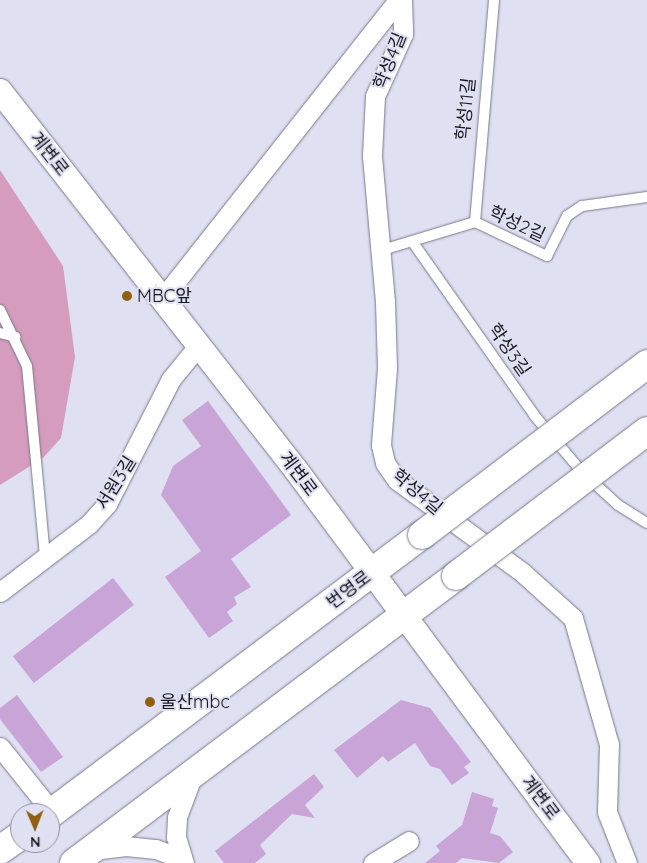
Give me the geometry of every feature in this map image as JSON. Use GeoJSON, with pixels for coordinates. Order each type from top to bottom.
{"type":"FeatureCollection","features":[{"type":"Feature","properties":{"kind":"main road","name":"번영로"},"geometry":{"type":"LineString","coordinates":[[60,806],[647,364]]}},
{"type":"Feature","properties":{"kind":"main road"},"geometry":{"type":"LineString","coordinates":[[83,856],[404,616],[647,430]]}},
{"type":"Feature","properties":{"kind":"street","name":"학성4길"},"geometry":{"type":"LineString","coordinates":[[400,0],[402,34],[375,96],[372,156],[388,368],[381,445],[385,463],[398,480],[523,573],[573,618],[609,744],[607,812],[627,863]]}},
{"type":"Feature","properties":{"kind":"street"},"geometry":{"type":"LineString","coordinates":[[162,299],[400,0]]}},
{"type":"Feature","properties":{"kind":"street","name":"계변로"},"geometry":{"type":"LineString","coordinates":[[0,91],[372,573],[588,863]]}},
{"type":"Feature","properties":{"kind":"street","name":"서원3길"},"geometry":{"type":"LineString","coordinates":[[0,592],[8,577],[44,558],[106,504],[171,379],[198,346]]}},
{"type":"Feature","properties":{"kind":"street"},"geometry":{"type":"LineString","coordinates":[[0,747],[43,803]]}},
{"type":"Feature","properties":{"kind":"street"},"geometry":{"type":"LineString","coordinates":[[182,861],[177,817],[193,774]]}},
{"type":"Feature","properties":{"kind":"street"},"geometry":{"type":"LineString","coordinates":[[373,863],[409,841]]}},
{"type":"Feature","properties":{"kind":"street"},"geometry":{"type":"LineString","coordinates":[[83,856],[126,846],[156,849],[182,861]]}},
{"type":"Feature","properties":{"kind":"lane","name":"학성11길"},"geometry":{"type":"LineString","coordinates":[[475,222],[494,0]]}},
{"type":"Feature","properties":{"kind":"lane","name":"학성2길"},"geometry":{"type":"LineString","coordinates":[[379,251],[414,244],[475,222],[547,256],[567,216],[582,206],[647,197]]}},
{"type":"Feature","properties":{"kind":"lane","name":"학성3길"},"geometry":{"type":"LineString","coordinates":[[414,244],[534,415],[582,472],[618,505],[647,522]]}},
{"type":"Feature","properties":{"kind":"lane"},"geometry":{"type":"LineString","coordinates":[[0,310],[16,338],[27,366],[34,406],[44,558]]}},
{"type":"Feature","properties":{"kind":"lane"},"geometry":{"type":"LineString","coordinates":[[0,332],[16,338]]}},
{"type":"Feature","properties":{"kind":"shaded area"},"geometry":{"type":"Polygon","coordinates":[[[0,170],[63,266],[75,357],[61,438],[43,458],[0,485],[0,170]]]}},
{"type":"Feature","properties":{"kind":"building"},"geometry":{"type":"Polygon","coordinates":[[[208,401],[291,515],[231,559],[251,587],[234,597],[237,604],[227,612],[233,621],[209,638],[165,577],[201,551],[161,495],[173,466],[201,446],[182,420],[208,401]]]}},
{"type":"Feature","properties":{"kind":"building"},"geometry":{"type":"Polygon","coordinates":[[[113,578],[134,605],[34,683],[13,656],[113,578]]]}},
{"type":"Feature","properties":{"kind":"building"},"geometry":{"type":"Polygon","coordinates":[[[17,695],[63,757],[41,772],[0,719],[0,708],[17,695]]]}},
{"type":"Feature","properties":{"kind":"building"},"geometry":{"type":"Polygon","coordinates":[[[401,700],[430,708],[471,762],[464,767],[469,773],[452,785],[440,769],[430,766],[415,743],[388,762],[383,756],[357,778],[334,750],[401,700]]]}},
{"type":"Feature","properties":{"kind":"building"},"geometry":{"type":"Polygon","coordinates":[[[314,774],[324,787],[305,805],[315,818],[292,814],[260,845],[266,854],[255,863],[224,863],[215,851],[314,774]]]}},
{"type":"Feature","properties":{"kind":"building"},"geometry":{"type":"Polygon","coordinates":[[[472,792],[494,799],[492,806],[498,808],[490,833],[500,836],[513,852],[499,863],[462,858],[456,863],[425,863],[440,851],[436,846],[462,825],[472,792]]]}},
{"type":"Feature","properties":{"kind":"place","name":"MBC앞"},"geometry":{"type":"Point","coordinates":[127,296]}},
{"type":"Feature","properties":{"kind":"place","name":"울산mbc"},"geometry":{"type":"Point","coordinates":[150,702]}}]}
